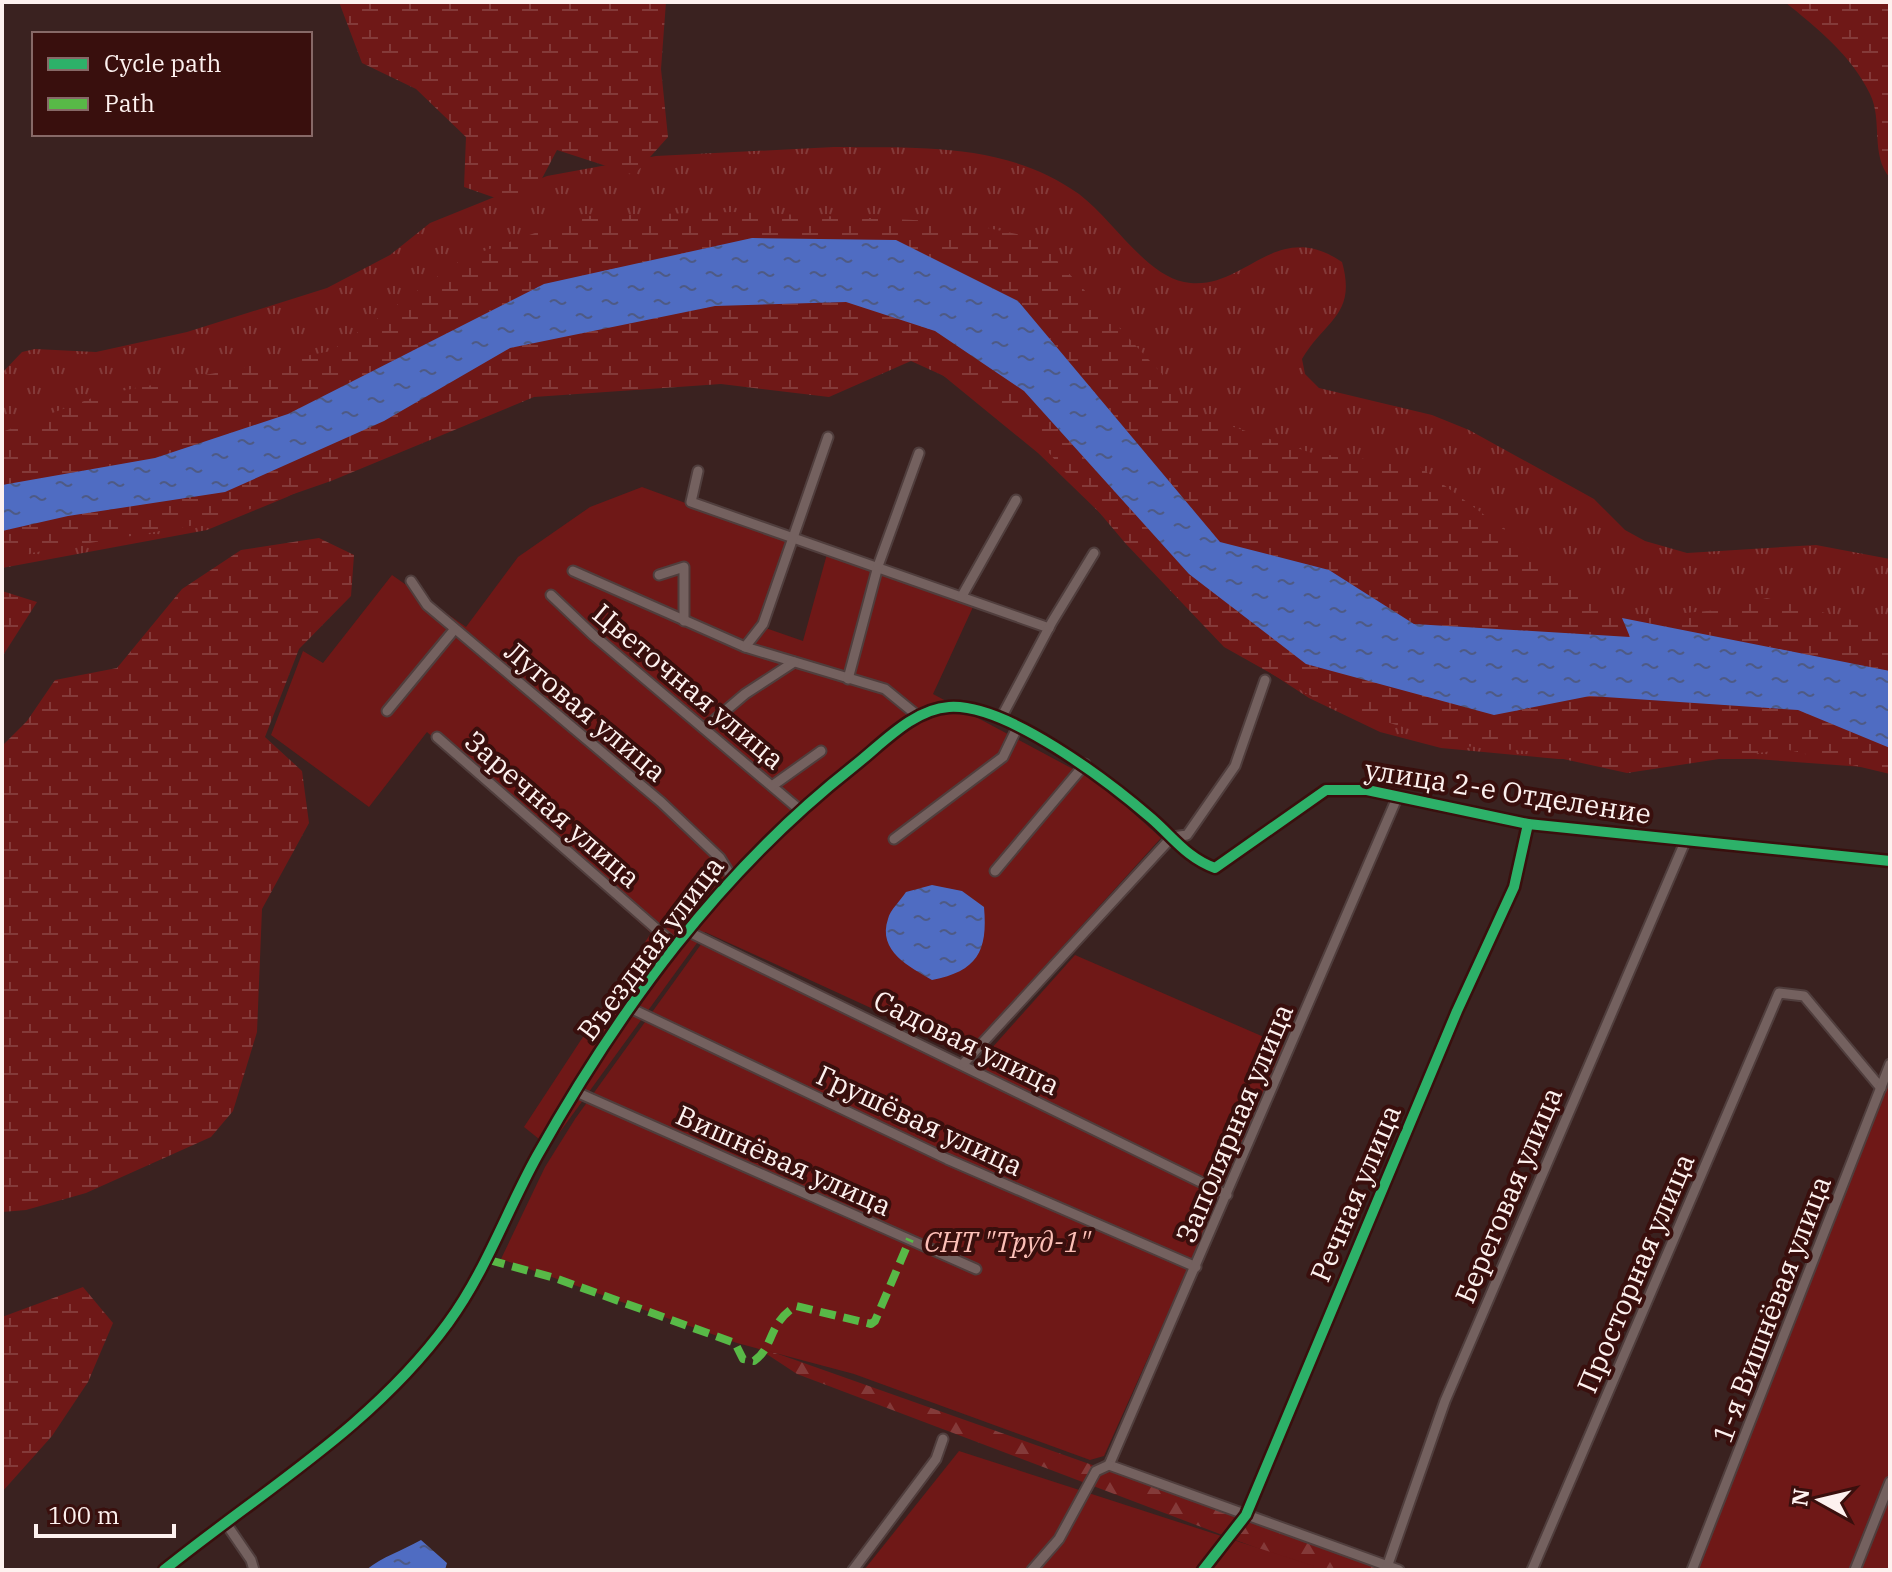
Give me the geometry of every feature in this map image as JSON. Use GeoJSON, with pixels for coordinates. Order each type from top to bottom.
{"type":"FeatureCollection","features":[{"type":"Feature","properties":{"kind":"street"},"geometry":{"type":"LineString","coordinates":[[745,647],[763,624],[828,437]]}},
{"type":"Feature","properties":{"kind":"street"},"geometry":{"type":"LineString","coordinates":[[848,679],[878,566],[919,453]]}},
{"type":"Feature","properties":{"kind":"street"},"geometry":{"type":"LineString","coordinates":[[698,471],[691,502],[1049,628]]}},
{"type":"Feature","properties":{"kind":"street"},"geometry":{"type":"LineString","coordinates":[[962,596],[1016,500]]}},
{"type":"Feature","properties":{"kind":"street"},"geometry":{"type":"LineString","coordinates":[[1001,718],[1094,553]]}},
{"type":"Feature","properties":{"kind":"street"},"geometry":{"type":"LineString","coordinates":[[659,575],[684,567],[684,621]]}},
{"type":"Feature","properties":{"kind":"street"},"geometry":{"type":"LineString","coordinates":[[573,571],[745,647],[885,689],[918,716]]}},
{"type":"Feature","properties":{"kind":"street","name":"Луговая улица"},"geometry":{"type":"LineString","coordinates":[[411,581],[427,605],[454,630],[661,802],[720,858],[731,876]]}},
{"type":"Feature","properties":{"kind":"street","name":"Цветочная улица"},"geometry":{"type":"LineString","coordinates":[[551,595],[592,634],[800,810]]}},
{"type":"Feature","properties":{"kind":"street"},"geometry":{"type":"LineString","coordinates":[[387,711],[454,630]]}},
{"type":"Feature","properties":{"kind":"street"},"geometry":{"type":"LineString","coordinates":[[705,728],[745,694],[794,662]]}},
{"type":"Feature","properties":{"kind":"street"},"geometry":{"type":"LineString","coordinates":[[964,1063],[1172,837],[1187,835],[1235,766],[1265,680]]}},
{"type":"Feature","properties":{"kind":"street","name":"Въездная улица"},"geometry":{"type":"LineString","coordinates":[[164,1570],[372,1411],[447,1324],[488,1263],[534,1161],[574,1091],[628,1007],[731,876],[800,810],[918,716],[947,706],[1001,718]]}},
{"type":"Feature","properties":{"kind":"street","name":"улица 2-е Отделение"},"geometry":{"type":"LineString","coordinates":[[1001,718],[1085,764],[1172,837],[1194,860],[1215,868],[1326,790],[1367,790],[1528,824],[1890,861]]}},
{"type":"Feature","properties":{"kind":"street"},"geometry":{"type":"LineString","coordinates":[[894,839],[1003,757],[1017,728]]}},
{"type":"Feature","properties":{"kind":"street","name":"Заречная улица"},"geometry":{"type":"LineString","coordinates":[[437,737],[676,946]]}},
{"type":"Feature","properties":{"kind":"street"},"geometry":{"type":"LineString","coordinates":[[772,786],[821,751]]}},
{"type":"Feature","properties":{"kind":"street"},"geometry":{"type":"LineString","coordinates":[[995,871],[1085,764]]}},
{"type":"Feature","properties":{"kind":"street","name":"Заполярная улица"},"geometry":{"type":"LineString","coordinates":[[1032,1570],[1059,1539],[1096,1471],[1109,1465],[1397,798]]}},
{"type":"Feature","properties":{"kind":"street","name":"Речная улица"},"geometry":{"type":"LineString","coordinates":[[1203,1570],[1246,1515],[1457,1011],[1514,887],[1528,824]]}},
{"type":"Feature","properties":{"kind":"street","name":"Береговая улица"},"geometry":{"type":"LineString","coordinates":[[1386,1568],[1445,1401],[1685,842]]}},
{"type":"Feature","properties":{"kind":"street","name":"Садовая улица"},"geometry":{"type":"LineString","coordinates":[[687,931],[964,1063],[1227,1195]]}},
{"type":"Feature","properties":{"kind":"street","name":"Просторная улица"},"geometry":{"type":"LineString","coordinates":[[1532,1570],[1779,993],[1804,996],[1881,1088]]}},
{"type":"Feature","properties":{"kind":"street","name":"Грушёвая улица"},"geometry":{"type":"LineString","coordinates":[[628,1007],[947,1159],[1196,1267]]}},
{"type":"Feature","properties":{"kind":"street","name":"1-я Вишнёвая улица"},"geometry":{"type":"LineString","coordinates":[[1692,1570],[1890,1064]]}},
{"type":"Feature","properties":{"kind":"street","name":"Вишнёвая улица"},"geometry":{"type":"LineString","coordinates":[[574,1091],[976,1269]]}},
{"type":"Feature","properties":{"kind":"street"},"geometry":{"type":"LineString","coordinates":[[853,1570],[936,1459],[943,1439]]}},
{"type":"Feature","properties":{"kind":"street"},"geometry":{"type":"LineString","coordinates":[[1109,1465],[1386,1568],[1399,1570]]}},
{"type":"Feature","properties":{"kind":"street"},"geometry":{"type":"LineString","coordinates":[[1855,1570],[1890,1482]]}},
{"type":"Feature","properties":{"kind":"street"},"geometry":{"type":"LineString","coordinates":[[225,1522],[251,1560],[254,1570]]}},
{"type":"Feature","properties":{"kind":"green space"},"geometry":{"type":"Polygon","coordinates":[[[339,2],[666,2],[661,69],[668,137],[634,175],[557,150],[538,186],[507,202],[464,187],[466,137],[416,89],[362,63],[339,2]]]}},
{"type":"Feature","properties":{"kind":"green space"},"geometry":{"type":"Polygon","coordinates":[[[1785,2],[1890,2],[1890,178],[1880,159],[1874,104],[1862,80],[1833,44],[1785,2]]]}},
{"type":"Feature","properties":{"kind":"green space"},"geometry":{"type":"Polygon","coordinates":[[[834,147],[961,151],[1022,165],[1051,177],[1079,194],[1156,269],[1184,282],[1205,283],[1224,277],[1278,251],[1297,247],[1318,250],[1342,262],[1346,280],[1342,306],[1302,359],[1305,374],[1319,388],[1432,415],[1469,430],[1594,499],[1625,530],[1645,541],[1687,553],[1816,545],[1890,559],[1890,769],[1755,759],[1558,759],[1441,748],[1380,732],[1309,698],[1254,662],[1038,453],[929,364],[895,350],[601,373],[391,444],[287,497],[207,530],[2,568],[2,373],[22,352],[35,349],[96,352],[187,332],[327,288],[390,255],[430,223],[547,176],[656,156],[834,147]]]}},
{"type":"Feature","properties":{"kind":"green space"},"geometry":{"type":"Polygon","coordinates":[[[733,212],[958,222],[1036,238],[1201,416],[1312,453],[1417,465],[1628,618],[1718,610],[1767,598],[1890,630],[1890,671],[1623,618],[1631,637],[1414,624],[1329,570],[1220,542],[1018,301],[752,238],[544,284],[288,414],[155,458],[2,485],[2,432],[100,395],[331,351],[464,258],[583,216],[733,212]]]}},
{"type":"Feature","properties":{"kind":"green space"},"geometry":{"type":"Polygon","coordinates":[[[846,302],[935,331],[1024,391],[1189,574],[1494,715],[1590,696],[1798,710],[1890,748],[1890,774],[1785,749],[1627,773],[1527,751],[1463,746],[1320,701],[1224,647],[1126,544],[1033,434],[957,382],[911,361],[829,397],[721,384],[534,397],[331,481],[213,522],[2,558],[2,531],[68,516],[384,421],[510,348],[715,306],[846,302]]]}},
{"type":"Feature","properties":{"kind":"green space"},"geometry":{"type":"Polygon","coordinates":[[[642,487],[786,540],[760,626],[803,641],[827,554],[973,607],[933,694],[1101,784],[1161,838],[967,1052],[705,932],[549,1147],[524,1127],[651,933],[427,732],[369,807],[271,735],[303,651],[323,663],[392,575],[466,627],[518,557],[590,507],[642,487]]]}},
{"type":"Feature","properties":{"kind":"green space"},"geometry":{"type":"Polygon","coordinates":[[[319,538],[354,555],[351,596],[299,649],[265,737],[302,771],[309,823],[262,909],[257,1032],[233,1111],[211,1137],[86,1193],[26,1210],[2,1212],[2,746],[27,721],[55,680],[117,668],[182,589],[241,550],[319,538]]]}},
{"type":"Feature","properties":{"kind":"green space"},"geometry":{"type":"Polygon","coordinates":[[[2,591],[37,602],[2,657],[2,591]]]}},
{"type":"Feature","properties":{"kind":"green space","name":"СНТ \"Труд-1\""},"geometry":{"type":"Polygon","coordinates":[[[702,943],[974,1068],[1075,955],[1287,1047],[1104,1456],[1090,1460],[854,1374],[737,1343],[501,1259],[545,1167],[575,1119],[702,943]]]}},
{"type":"Feature","properties":{"kind":"green space"},"geometry":{"type":"Polygon","coordinates":[[[1890,1077],[1890,1570],[1693,1570],[1890,1077]]]}},
{"type":"Feature","properties":{"kind":"green space"},"geometry":{"type":"Polygon","coordinates":[[[83,1287],[113,1323],[88,1382],[52,1436],[2,1492],[2,1317],[83,1287]]]}},
{"type":"Feature","properties":{"kind":"green space"},"geometry":{"type":"Polygon","coordinates":[[[753,1345],[1389,1570],[1315,1570],[797,1374],[753,1345]]]}},
{"type":"Feature","properties":{"kind":"green space"},"geometry":{"type":"Polygon","coordinates":[[[959,1451],[1314,1566],[1311,1570],[864,1570],[959,1451]]]}},
{"type":"Feature","properties":{"kind":"water"},"geometry":{"type":"Polygon","coordinates":[[[752,238],[896,240],[1018,301],[1220,542],[1329,570],[1414,624],[1630,637],[1622,618],[1890,671],[1890,748],[1798,710],[1590,696],[1494,715],[1306,664],[1189,574],[1024,391],[935,331],[846,302],[715,306],[510,348],[384,421],[225,492],[68,516],[2,531],[2,485],[155,458],[288,414],[544,284],[752,238]]]}},
{"type":"Feature","properties":{"kind":"water"},"geometry":{"type":"Polygon","coordinates":[[[932,885],[962,891],[984,907],[985,923],[981,948],[969,965],[932,980],[898,957],[887,940],[886,930],[891,912],[906,892],[932,885]]]}},
{"type":"Feature","properties":{"kind":"water"},"geometry":{"type":"Polygon","coordinates":[[[421,1540],[447,1563],[445,1570],[366,1570],[386,1557],[421,1540]]]}},
{"type":"Feature","properties":{"kind":"marked path"},"geometry":{"type":"LineString","coordinates":[[489,1260],[555,1278],[735,1343],[743,1359],[754,1361],[765,1349],[780,1320],[796,1306],[871,1324],[875,1321],[910,1239]]}},
{"type":"Feature","properties":{"kind":"cycle path"},"geometry":{"type":"LineString","coordinates":[[164,1570],[315,1456],[386,1394],[418,1360],[448,1323],[474,1283],[526,1177],[569,1101],[638,996],[676,945],[716,897],[805,807],[898,729],[923,714],[949,707],[972,709],[999,717],[1027,731],[1109,784],[1188,853],[1215,868],[1326,790],[1367,790],[1528,824],[1890,861]]}},
{"type":"Feature","properties":{"kind":"cycle path"},"geometry":{"type":"LineString","coordinates":[[1203,1570],[1246,1515],[1457,1011],[1514,887],[1528,824]]}}]}
